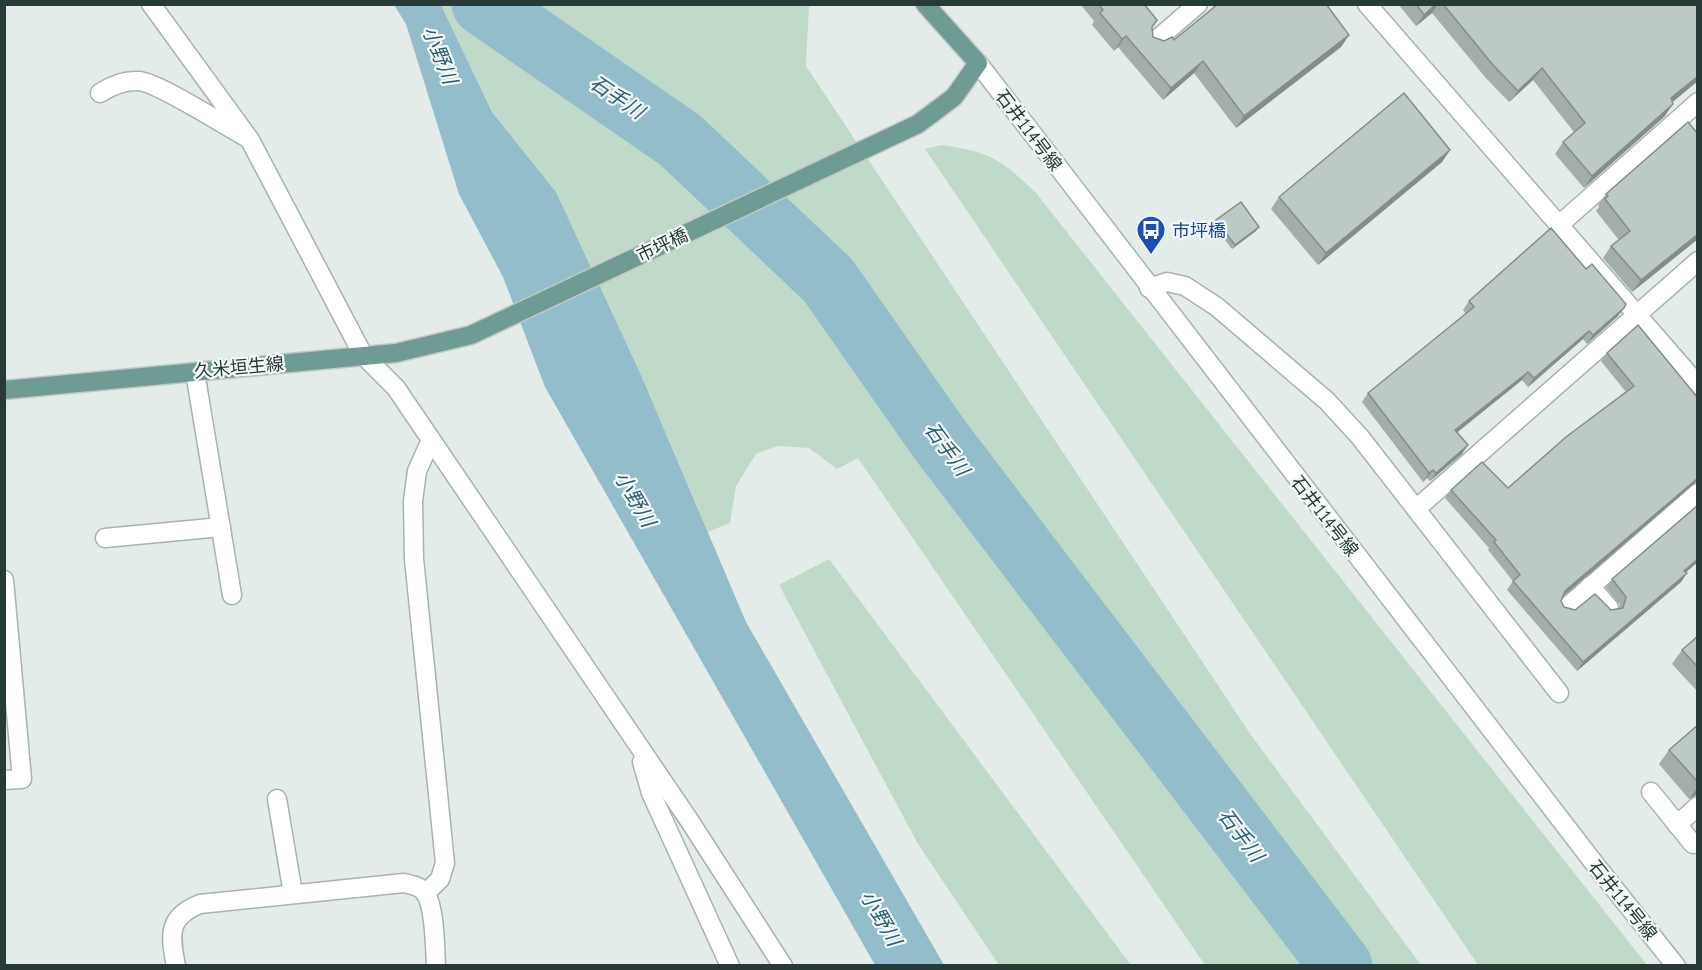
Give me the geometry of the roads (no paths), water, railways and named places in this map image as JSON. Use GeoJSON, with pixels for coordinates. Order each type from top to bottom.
{"type":"FeatureCollection","features":[{"type":"Feature","properties":{"kind":"main road"},"geometry":{"type":"LineString","coordinates":[[925,4],[978,63]]}},
{"type":"Feature","properties":{"kind":"main road","name":"市坪橋"},"geometry":{"type":"LineString","coordinates":[[471,335],[918,124],[954,98],[978,63]]}},
{"type":"Feature","properties":{"kind":"main road","name":"久米垣生線"},"geometry":{"type":"LineString","coordinates":[[4,390],[396,353],[471,335]]}},
{"type":"Feature","properties":{"kind":"street"},"geometry":{"type":"LineString","coordinates":[[151,4],[250,140],[363,356],[396,388],[688,820],[783,966]]}},
{"type":"Feature","properties":{"kind":"street"},"geometry":{"type":"LineString","coordinates":[[1154,42],[1198,4]]}},
{"type":"Feature","properties":{"kind":"street"},"geometry":{"type":"LineString","coordinates":[[1367,4],[1698,385]]}},
{"type":"Feature","properties":{"kind":"street","name":"石井114号線"},"geometry":{"type":"LineString","coordinates":[[978,63],[1149,288],[1676,966]]}},
{"type":"Feature","properties":{"kind":"street"},"geometry":{"type":"LineString","coordinates":[[100,93],[112,85],[141,81],[163,90],[250,140]]}},
{"type":"Feature","properties":{"kind":"street"},"geometry":{"type":"LineString","coordinates":[[1559,225],[1698,102]]}},
{"type":"Feature","properties":{"kind":"street"},"geometry":{"type":"LineString","coordinates":[[1416,509],[1698,261]]}},
{"type":"Feature","properties":{"kind":"street"},"geometry":{"type":"LineString","coordinates":[[1149,288],[1167,282],[1185,286],[1217,307],[1327,401],[1360,437],[1559,693]]}},
{"type":"Feature","properties":{"kind":"street"},"geometry":{"type":"LineString","coordinates":[[195,372],[232,595]]}},
{"type":"Feature","properties":{"kind":"street"},"geometry":{"type":"LineString","coordinates":[[426,893],[440,879],[445,863],[414,559],[413,501],[417,471],[431,440]]}},
{"type":"Feature","properties":{"kind":"street"},"geometry":{"type":"LineString","coordinates":[[1566,608],[1698,493]]}},
{"type":"Feature","properties":{"kind":"street"},"geometry":{"type":"LineString","coordinates":[[105,538],[221,527]]}},
{"type":"Feature","properties":{"kind":"street"},"geometry":{"type":"LineString","coordinates":[[4,580],[22,779],[4,780]]}},
{"type":"Feature","properties":{"kind":"street"},"geometry":{"type":"LineString","coordinates":[[1590,586],[1610,608]]}},
{"type":"Feature","properties":{"kind":"street"},"geometry":{"type":"LineString","coordinates":[[637,746],[651,793],[730,966]]}},
{"type":"Feature","properties":{"kind":"street"},"geometry":{"type":"LineString","coordinates":[[1651,792],[1693,844]]}},
{"type":"Feature","properties":{"kind":"street"},"geometry":{"type":"LineString","coordinates":[[277,799],[293,894]]}},
{"type":"Feature","properties":{"kind":"street"},"geometry":{"type":"LineString","coordinates":[[1677,825],[1698,806]]}},
{"type":"Feature","properties":{"kind":"street"},"geometry":{"type":"LineString","coordinates":[[176,966],[171,942],[174,923],[186,909],[200,904],[404,882],[417,886],[426,893],[430,906],[436,966]]}},
{"type":"Feature","properties":{"kind":"water","name":"小野川"},"geometry":{"type":"Polygon","coordinates":[[[394,5],[441,5],[492,112],[556,192],[641,375],[746,622],[944,965],[875,965],[545,387],[503,277],[459,194],[406,24],[394,5]]]}},
{"type":"Feature","properties":{"kind":"waterway","name":"石手川"},"geometry":{"type":"LineString","coordinates":[[483,4],[680,140],[828,280],[940,440],[1341,966]]}},
{"type":"Feature","properties":{"kind":"place","name":"市坪橋"},"geometry":{"type":"Point","coordinates":[1151,256]}}]}
